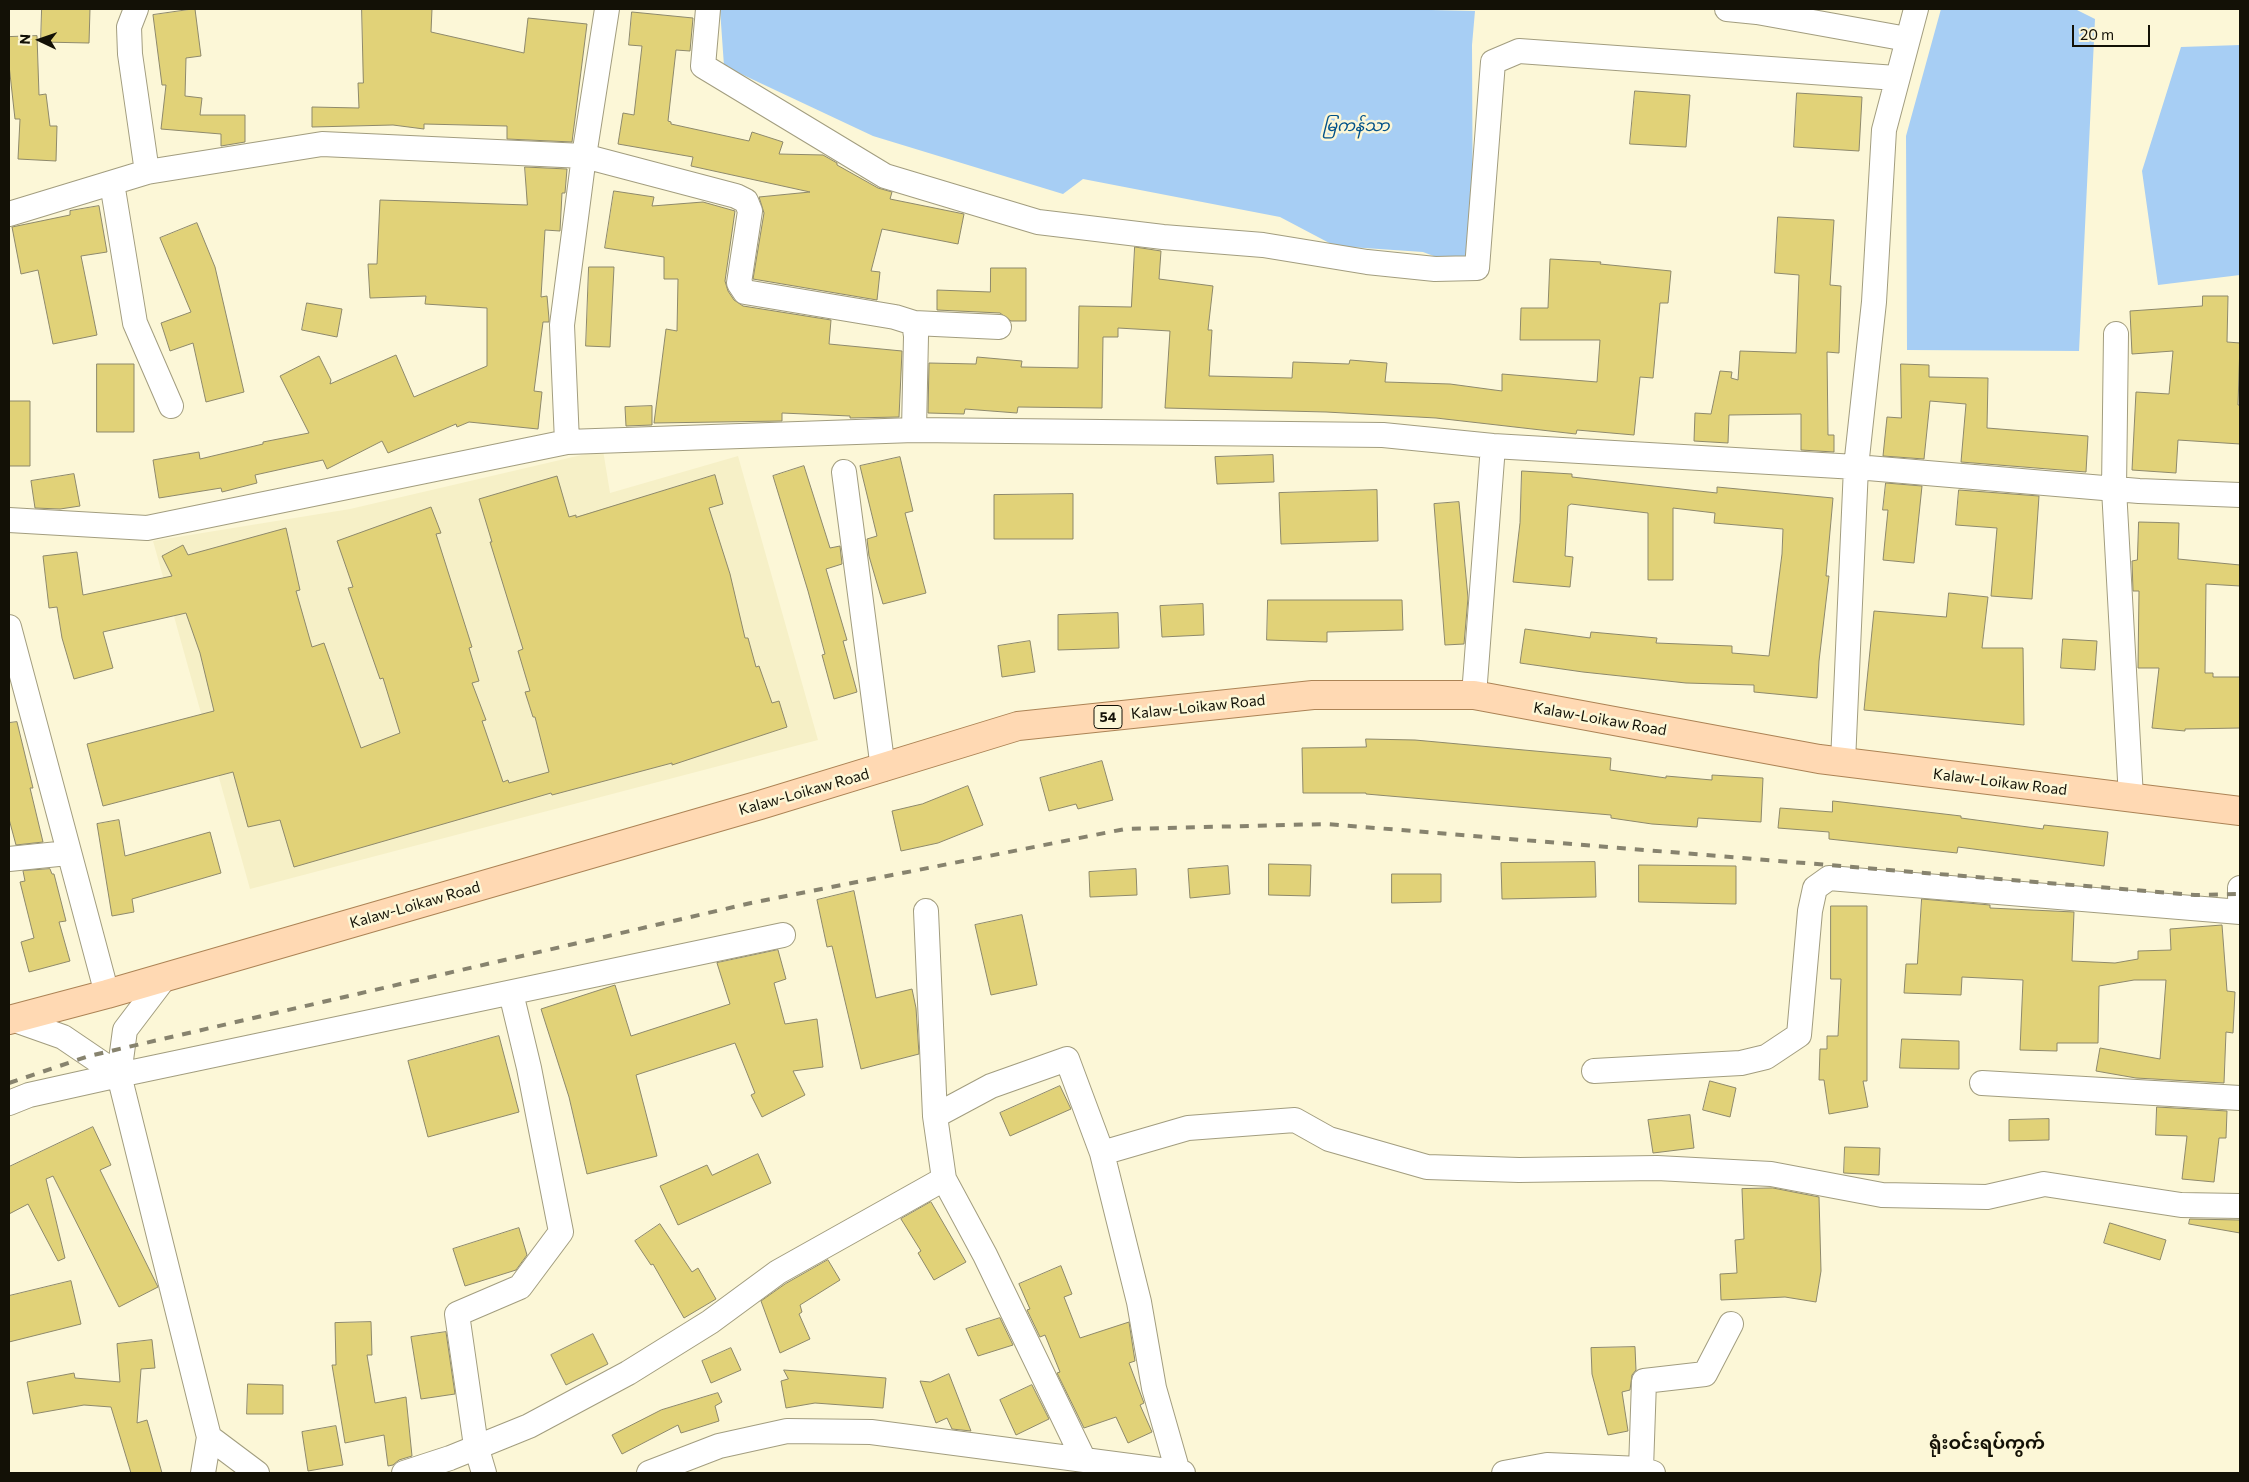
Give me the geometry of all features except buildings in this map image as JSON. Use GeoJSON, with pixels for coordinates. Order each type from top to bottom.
{"type":"FeatureCollection","features":[{"type":"Feature","properties":{"kind":"main road","name":"Kalaw-Loikaw Road"},"geometry":{"type":"LineString","coordinates":[[10,1019],[107,994],[883,769],[1018,726],[1313,696],[1474,695],[1843,762],[2240,811]]}},
{"type":"Feature","properties":{"kind":"street"},"geometry":{"type":"LineString","coordinates":[[136,9],[128,27],[130,54],[147,172]]}},
{"type":"Feature","properties":{"kind":"street"},"geometry":{"type":"LineString","coordinates":[[567,442],[562,325],[584,156],[607,9]]}},
{"type":"Feature","properties":{"kind":"street"},"geometry":{"type":"LineString","coordinates":[[708,9],[703,66],[885,176],[1038,222],[1263,245],[1367,262],[1435,269],[1477,268],[1493,62],[1519,52],[1896,78]]}},
{"type":"Feature","properties":{"kind":"street"},"geometry":{"type":"LineString","coordinates":[[1726,9],[1757,12],[1907,39]]}},
{"type":"Feature","properties":{"kind":"street"},"geometry":{"type":"LineString","coordinates":[[1843,762],[1856,467],[1874,302],[1884,130],[1896,78],[1916,9]]}},
{"type":"Feature","properties":{"kind":"street"},"geometry":{"type":"LineString","coordinates":[[9,214],[147,172],[322,144],[584,156],[736,196],[746,201],[750,211],[739,283],[745,292],[914,323],[999,326]]}},
{"type":"Feature","properties":{"kind":"street"},"geometry":{"type":"LineString","coordinates":[[112,183],[135,323],[171,406]]}},
{"type":"Feature","properties":{"kind":"street"},"geometry":{"type":"LineString","coordinates":[[914,323],[916,336],[914,430]]}},
{"type":"Feature","properties":{"kind":"street"},"geometry":{"type":"LineString","coordinates":[[2116,334],[2114,489],[2131,798]]}},
{"type":"Feature","properties":{"kind":"street"},"geometry":{"type":"LineString","coordinates":[[9,520],[147,528],[567,442],[914,430],[1383,436],[1492,446],[1856,467],[2114,489],[2240,495]]}},
{"type":"Feature","properties":{"kind":"street"},"geometry":{"type":"LineString","coordinates":[[1474,695],[1492,446]]}},
{"type":"Feature","properties":{"kind":"street"},"geometry":{"type":"LineString","coordinates":[[844,472],[883,769]]}},
{"type":"Feature","properties":{"kind":"street"},"geometry":{"type":"LineString","coordinates":[[9,627],[107,994]]}},
{"type":"Feature","properties":{"kind":"street"},"geometry":{"type":"LineString","coordinates":[[9,859],[68,853]]}},
{"type":"Feature","properties":{"kind":"street"},"geometry":{"type":"LineString","coordinates":[[1594,1071],[1741,1063],[1766,1057],[1799,1035],[1810,911],[1815,888],[1829,878],[2240,912]]}},
{"type":"Feature","properties":{"kind":"street"},"geometry":{"type":"LineString","coordinates":[[2240,888],[2240,897]]}},
{"type":"Feature","properties":{"kind":"street"},"geometry":{"type":"LineString","coordinates":[[926,911],[935,1116],[944,1179],[985,1255],[1084,1460]]}},
{"type":"Feature","properties":{"kind":"street"},"geometry":{"type":"LineString","coordinates":[[9,1102],[29,1095],[119,1075],[783,935]]}},
{"type":"Feature","properties":{"kind":"street"},"geometry":{"type":"LineString","coordinates":[[166,976],[125,1030],[119,1075],[210,1438],[203,1473]]}},
{"type":"Feature","properties":{"kind":"street"},"geometry":{"type":"LineString","coordinates":[[484,1473],[476,1446],[457,1314],[520,1287],[562,1232],[530,1068],[510,993]]}},
{"type":"Feature","properties":{"kind":"street"},"geometry":{"type":"LineString","coordinates":[[10,1019],[64,1037],[119,1075]]}},
{"type":"Feature","properties":{"kind":"street"},"geometry":{"type":"LineString","coordinates":[[649,1473],[719,1446],[786,1431],[871,1432],[1180,1473],[1154,1388],[1139,1302],[1102,1153],[1067,1059],[990,1086],[935,1116]]}},
{"type":"Feature","properties":{"kind":"street"},"geometry":{"type":"LineString","coordinates":[[1982,1083],[2240,1098]]}},
{"type":"Feature","properties":{"kind":"street"},"geometry":{"type":"LineString","coordinates":[[1102,1153],[1188,1128],[1295,1120],[1329,1139],[1427,1167],[1519,1170],[1657,1168],[1772,1174],[1882,1195],[1987,1196],[2044,1184],[2180,1205],[2240,1206]]}},
{"type":"Feature","properties":{"kind":"street"},"geometry":{"type":"LineString","coordinates":[[404,1473],[450,1458],[529,1426],[628,1373],[710,1322],[778,1272],[944,1179]]}},
{"type":"Feature","properties":{"kind":"street"},"geometry":{"type":"LineString","coordinates":[[1504,1473],[1546,1465],[1647,1471],[1644,1382],[1705,1374],[1731,1324]]}},
{"type":"Feature","properties":{"kind":"street"},"geometry":{"type":"LineString","coordinates":[[210,1438],[257,1473]]}},
{"type":"Feature","properties":{"kind":"shaded area"},"geometry":{"type":"Polygon","coordinates":[[[603,450],[610,493],[738,456],[818,740],[250,889],[153,541],[350,509],[603,450]]]}},
{"type":"Feature","properties":{"kind":"water","name":"မြကန်သာ"},"geometry":{"type":"Polygon","coordinates":[[[720,9],[1387,9],[1475,11],[1472,45],[1473,259],[1455,264],[1423,252],[1335,246],[1280,217],[1083,179],[1063,194],[873,136],[724,66],[720,9]]]}},
{"type":"Feature","properties":{"kind":"water"},"geometry":{"type":"Polygon","coordinates":[[[1941,9],[2075,9],[2095,19],[2079,351],[1907,350],[1906,136],[1941,9]]]}},
{"type":"Feature","properties":{"kind":"water"},"geometry":{"type":"Polygon","coordinates":[[[2240,45],[2240,275],[2158,285],[2142,171],[2181,47],[2240,45]]]}},
{"type":"Feature","properties":{"kind":"railway"},"geometry":{"type":"LineString","coordinates":[[9,1083],[89,1056],[751,903],[1125,829],[1327,824],[2195,895],[2240,894]]}},
{"type":"Feature","properties":{"kind":"district","name":"ရုံးဝင်းရပ်ကွက်"},"geometry":{"type":"Point","coordinates":[1987,1443]}}]}
